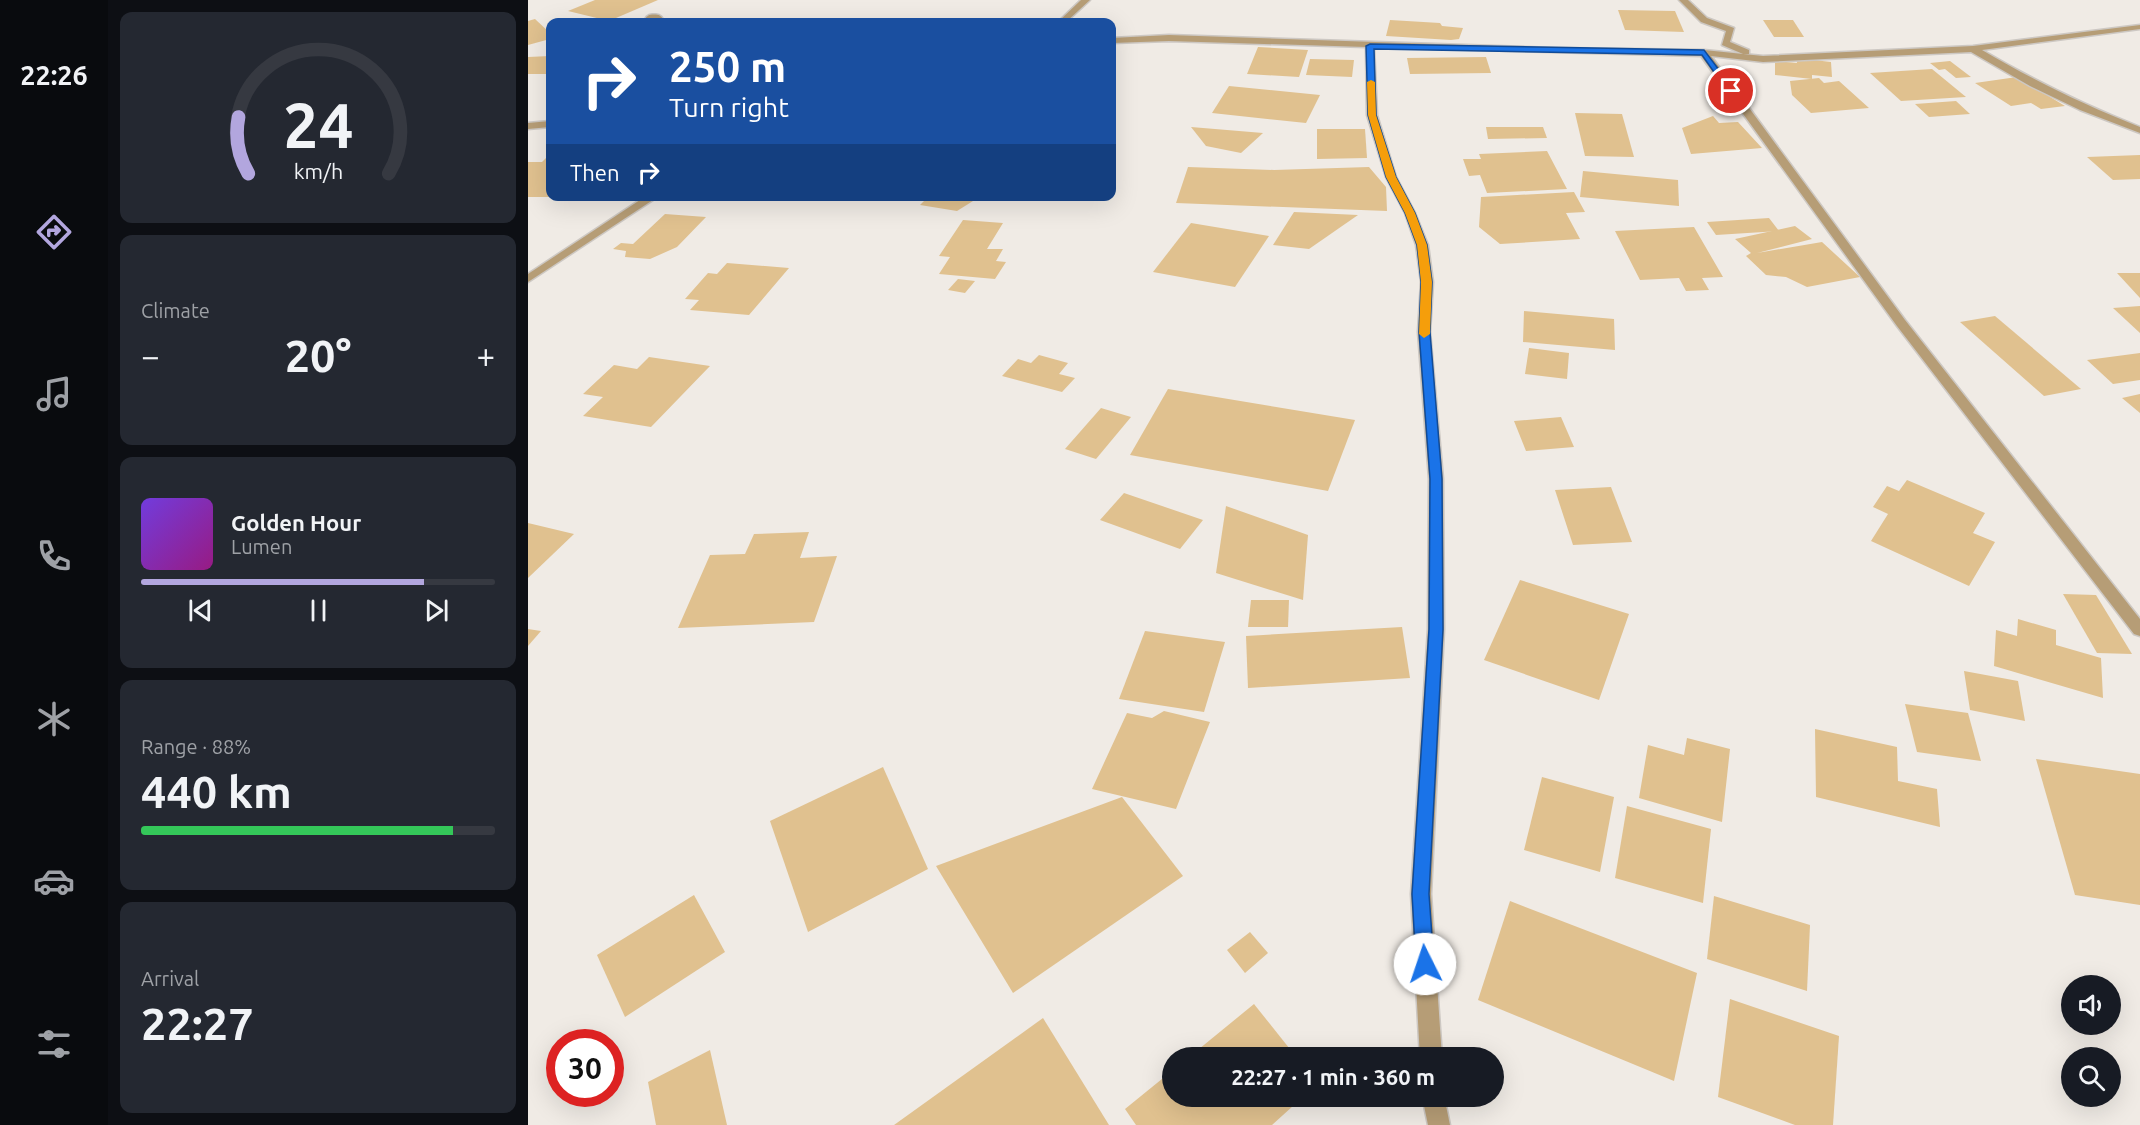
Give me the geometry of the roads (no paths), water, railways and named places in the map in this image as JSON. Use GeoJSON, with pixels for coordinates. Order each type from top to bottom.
{"type":"FeatureCollection","features":[{"type":"Feature","properties":{"kind":"street"},"geometry":{"type":"LineString","coordinates":[[1066,18],[1086,0]]}},
{"type":"Feature","properties":{"kind":"street"},"geometry":{"type":"LineString","coordinates":[[1683,0],[1704,20],[1731,30],[1725,43],[1763,59]]}},
{"type":"Feature","properties":{"kind":"street"},"geometry":{"type":"LineString","coordinates":[[1116,40],[1169,38],[1370,46],[1704,53],[1763,59],[1973,49],[2140,27]]}},
{"type":"Feature","properties":{"kind":"street"},"geometry":{"type":"LineString","coordinates":[[1370,46],[1372,115],[1391,177],[1410,213],[1422,245],[1427,282],[1424,332],[1436,479],[1436,629],[1421,894],[1430,1047]]}},
{"type":"Feature","properties":{"kind":"street"},"geometry":{"type":"LineString","coordinates":[[1973,49],[2033,84],[2083,108],[2140,130]]}},
{"type":"Feature","properties":{"kind":"street"},"geometry":{"type":"LineString","coordinates":[[1704,53],[1901,323],[2140,630]]}},
{"type":"Feature","properties":{"kind":"street"},"geometry":{"type":"LineString","coordinates":[[528,126],[546,124]]}},
{"type":"Feature","properties":{"kind":"street"},"geometry":{"type":"LineString","coordinates":[[528,279],[646,201]]}},
{"type":"Feature","properties":{"kind":"street"},"geometry":{"type":"LineString","coordinates":[[1435,1107],[1439,1125]]}}]}
